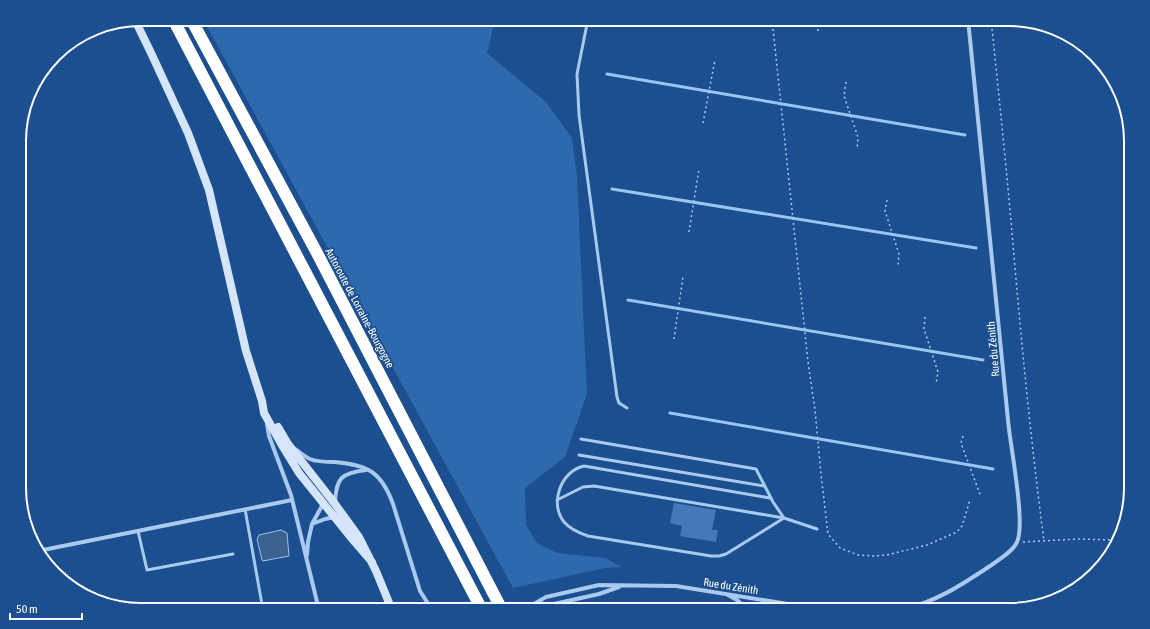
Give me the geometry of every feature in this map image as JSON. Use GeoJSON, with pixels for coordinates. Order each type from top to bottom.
{"type":"FeatureCollection","features":[{"type":"Feature","properties":{"kind":"highway"},"geometry":{"type":"LineString","coordinates":[[177,26],[478,603]]}},
{"type":"Feature","properties":{"kind":"highway","name":"Autoroute de Lorraine-Bourgogne"},"geometry":{"type":"LineString","coordinates":[[194,26],[317,253],[498,603]]}},
{"type":"Feature","properties":{"kind":"street"},"geometry":{"type":"LineString","coordinates":[[138,26],[188,134],[209,190],[246,351],[262,401],[269,436],[292,500],[317,603]]}},
{"type":"Feature","properties":{"kind":"street","name":"Rue du Zénith"},"geometry":{"type":"LineString","coordinates":[[969,26],[1009,426],[1017,488],[1020,521],[1019,537],[1017,542]]}},
{"type":"Feature","properties":{"kind":"street"},"geometry":{"type":"LineString","coordinates":[[262,401],[288,444],[359,537],[372,562],[389,603]]}},
{"type":"Feature","properties":{"kind":"street"},"geometry":{"type":"LineString","coordinates":[[264,413],[282,447],[300,473],[372,562]]}},
{"type":"Feature","properties":{"kind":"street"},"geometry":{"type":"LineString","coordinates":[[288,444],[310,459],[360,465],[378,476],[389,493],[420,591],[428,603]]}},
{"type":"Feature","properties":{"kind":"street"},"geometry":{"type":"LineString","coordinates":[[335,504],[336,487],[340,479],[345,475],[356,471],[367,470]]}},
{"type":"Feature","properties":{"kind":"street"},"geometry":{"type":"LineString","coordinates":[[306,561],[312,524],[318,510],[324,503],[327,494]]}},
{"type":"Feature","properties":{"kind":"street"},"geometry":{"type":"LineString","coordinates":[[44,550],[292,500]]}},
{"type":"Feature","properties":{"kind":"street"},"geometry":{"type":"LineString","coordinates":[[312,524],[335,517]]}},
{"type":"Feature","properties":{"kind":"street"},"geometry":{"type":"LineString","coordinates":[[921,603],[958,588],[1000,559],[1014,547],[1017,542]]}},
{"type":"Feature","properties":{"kind":"street","name":"Rue du Zénith"},"geometry":{"type":"LineString","coordinates":[[536,603],[546,597],[599,585],[676,586],[773,603]]}},
{"type":"Feature","properties":{"kind":"street","name":"Rue du Zénith"},"geometry":{"type":"LineString","coordinates":[[558,603],[599,594],[623,586]]}},
{"type":"Feature","properties":{"kind":"street"},"geometry":{"type":"LineString","coordinates":[[726,594],[740,603]]}},
{"type":"Feature","properties":{"kind":"lane"},"geometry":{"type":"LineString","coordinates":[[587,26],[577,74],[580,114],[617,397],[619,403],[627,408]]}},
{"type":"Feature","properties":{"kind":"lane"},"geometry":{"type":"LineString","coordinates":[[581,439],[756,469],[770,498],[784,518]]}},
{"type":"Feature","properties":{"kind":"lane"},"geometry":{"type":"LineString","coordinates":[[579,455],[764,486]]}},
{"type":"Feature","properties":{"kind":"lane"},"geometry":{"type":"LineString","coordinates":[[770,498],[584,466],[573,471],[565,479],[560,487],[557,500],[559,514],[563,521],[570,528],[588,536],[711,556],[726,554],[784,518]]}},
{"type":"Feature","properties":{"kind":"lane"},"geometry":{"type":"LineString","coordinates":[[557,500],[584,487],[594,486],[784,518],[818,529]]}},
{"type":"Feature","properties":{"kind":"lane"},"geometry":{"type":"LineString","coordinates":[[245,509],[262,603]]}},
{"type":"Feature","properties":{"kind":"lane"},"geometry":{"type":"LineString","coordinates":[[138,531],[147,570],[233,554]]}},
{"type":"Feature","properties":{"kind":"path"},"geometry":{"type":"LineString","coordinates":[[773,26],[808,362],[815,410],[828,534],[840,548],[858,555],[887,555],[927,545],[957,532],[962,526],[970,500]]}},
{"type":"Feature","properties":{"kind":"path"},"geometry":{"type":"LineString","coordinates":[[818,26],[818,31]]}},
{"type":"Feature","properties":{"kind":"path"},"geometry":{"type":"LineString","coordinates":[[992,26],[1011,220],[1018,311],[1037,490],[1044,541]]}},
{"type":"Feature","properties":{"kind":"path"},"geometry":{"type":"LineString","coordinates":[[704,123],[715,60]]}},
{"type":"Feature","properties":{"kind":"path"},"geometry":{"type":"LineString","coordinates":[[846,82],[844,96],[858,137],[857,149]]}},
{"type":"Feature","properties":{"kind":"path"},"geometry":{"type":"LineString","coordinates":[[689,232],[699,169]]}},
{"type":"Feature","properties":{"kind":"path"},"geometry":{"type":"LineString","coordinates":[[886,200],[885,211],[899,254],[898,266]]}},
{"type":"Feature","properties":{"kind":"path"},"geometry":{"type":"LineString","coordinates":[[674,339],[684,277]]}},
{"type":"Feature","properties":{"kind":"path"},"geometry":{"type":"LineString","coordinates":[[925,317],[924,329],[938,372],[936,384]]}},
{"type":"Feature","properties":{"kind":"path"},"geometry":{"type":"LineString","coordinates":[[963,436],[962,443],[981,497]]}},
{"type":"Feature","properties":{"kind":"path"},"geometry":{"type":"LineString","coordinates":[[1017,542],[1078,539],[1112,540]]}},
{"type":"Feature","properties":{"kind":"shaded area"},"geometry":{"type":"Polygon","coordinates":[[[207,26],[494,26],[487,53],[545,101],[572,138],[577,176],[587,394],[565,457],[525,488],[526,525],[537,543],[557,553],[605,558],[622,567],[605,568],[513,588],[207,26]]]}},
{"type":"Feature","properties":{"kind":"shaded area"},"geometry":{"type":"Polygon","coordinates":[[[281,530],[287,533],[289,556],[263,561],[257,539],[259,535],[281,530]]]}},
{"type":"Feature","properties":{"kind":"building"},"geometry":{"type":"Polygon","coordinates":[[[674,503],[716,510],[712,530],[718,530],[716,542],[680,536],[682,526],[670,523],[674,503]]]}},
{"type":"Feature","properties":{"kind":"waterway"},"geometry":{"type":"LineString","coordinates":[[607,74],[965,135]]}},
{"type":"Feature","properties":{"kind":"waterway"},"geometry":{"type":"LineString","coordinates":[[612,189],[976,248]]}},
{"type":"Feature","properties":{"kind":"waterway"},"geometry":{"type":"LineString","coordinates":[[628,300],[983,360]]}},
{"type":"Feature","properties":{"kind":"waterway"},"geometry":{"type":"LineString","coordinates":[[670,413],[993,469]]}}]}
